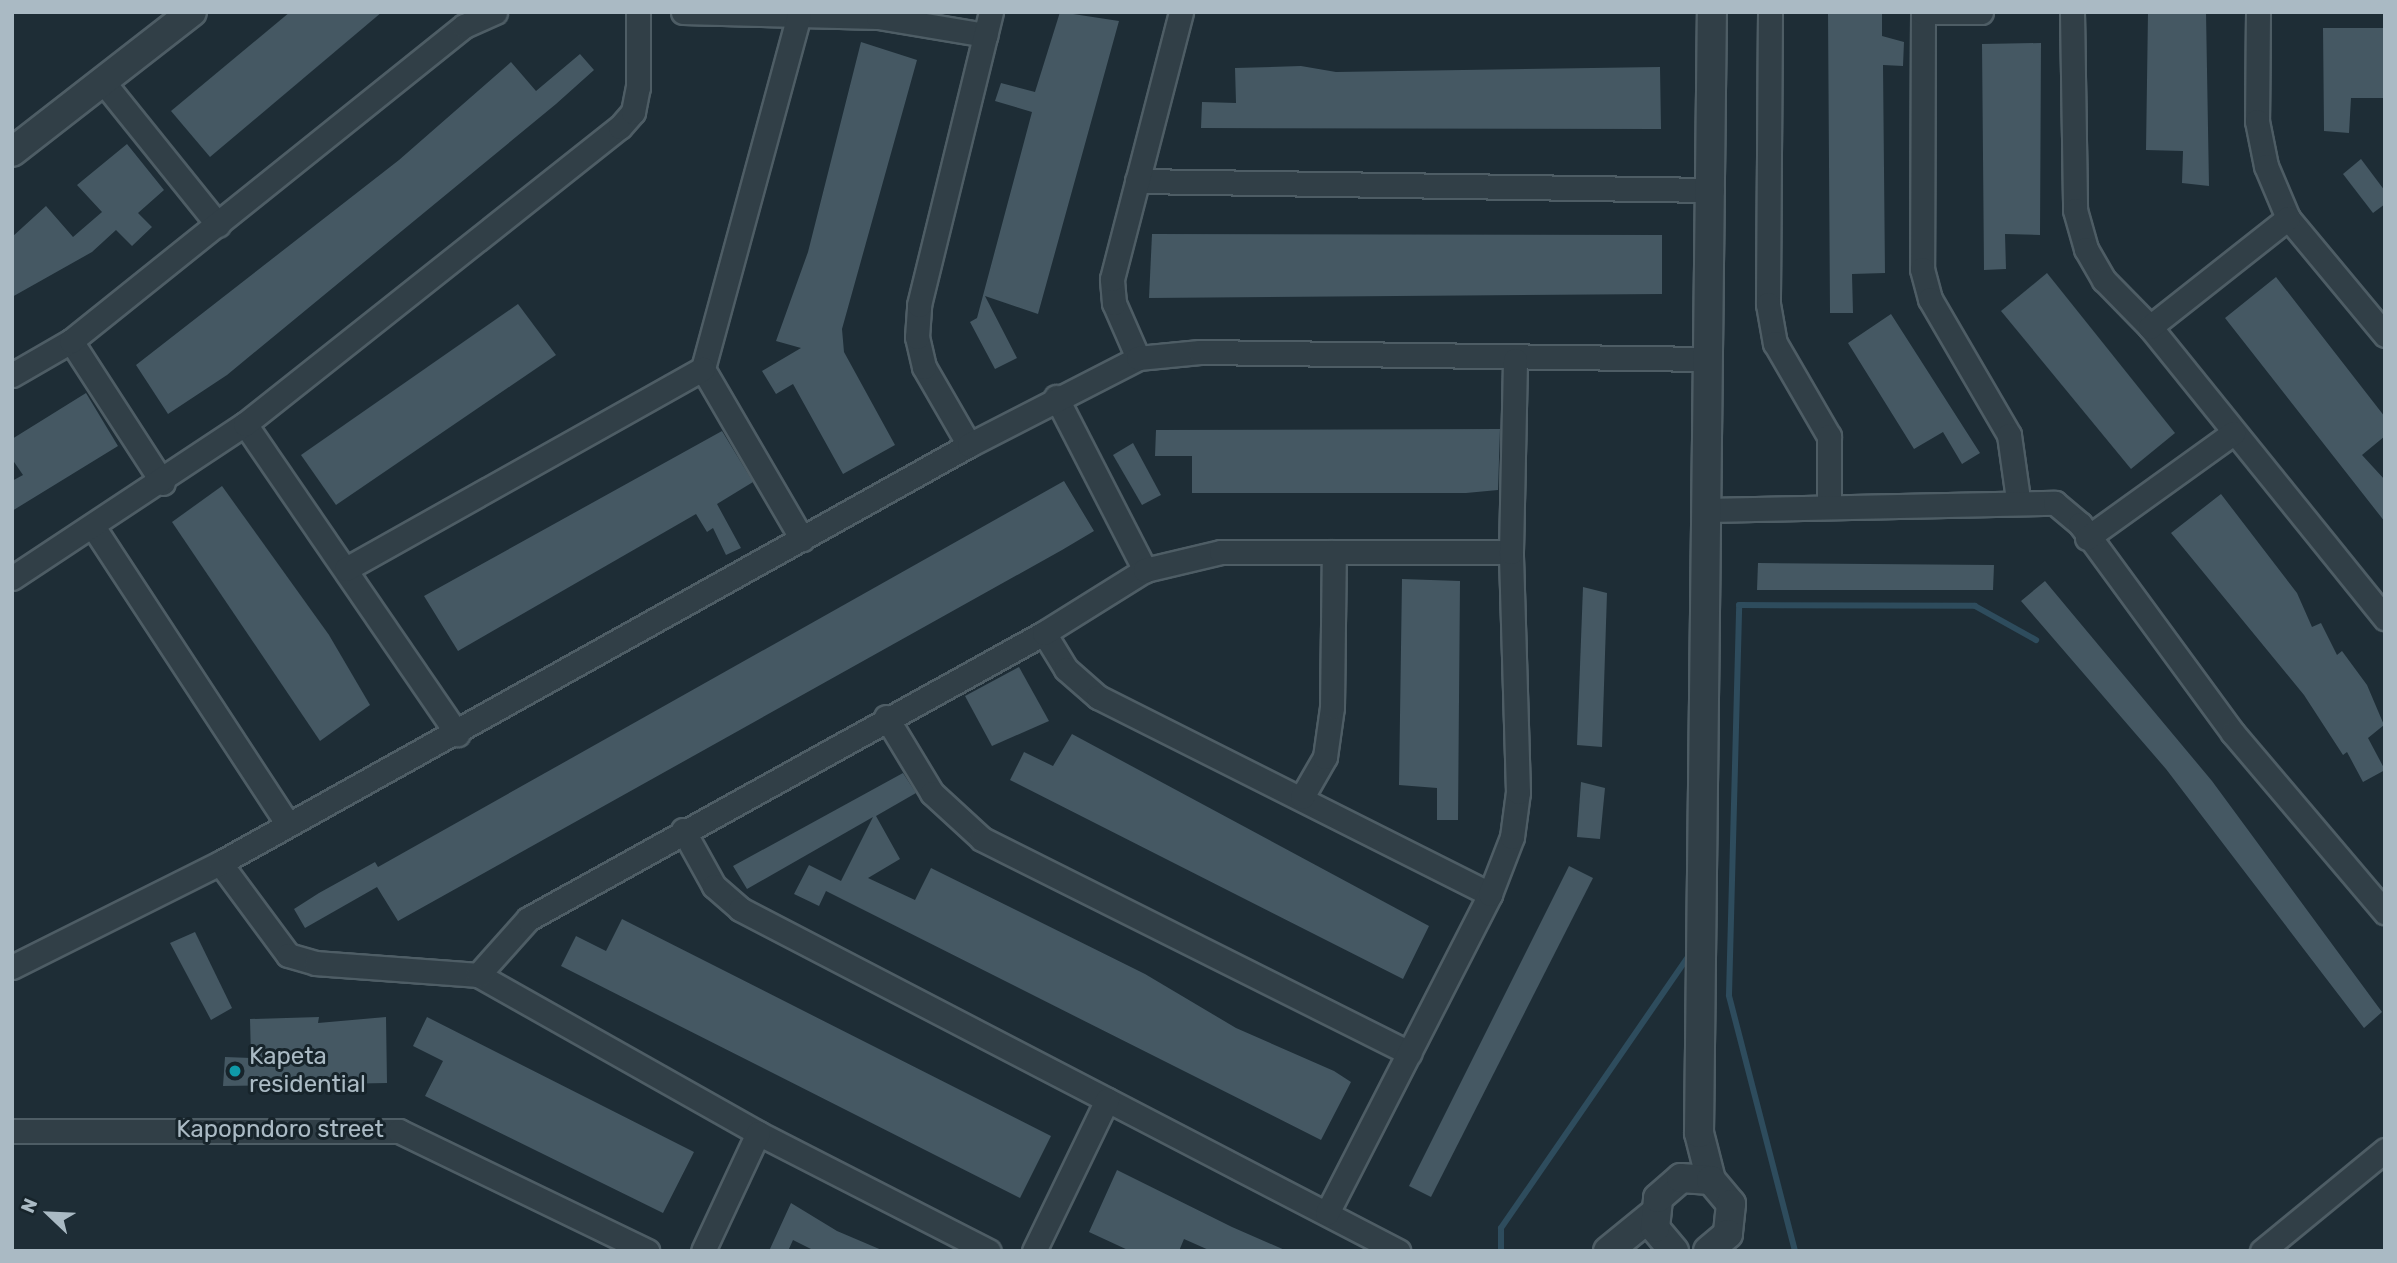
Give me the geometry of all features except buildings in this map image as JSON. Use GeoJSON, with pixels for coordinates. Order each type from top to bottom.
{"type":"FeatureCollection","features":[{"type":"Feature","properties":{"kind":"street"},"geometry":{"type":"LineString","coordinates":[[12,152],[192,12]]}},
{"type":"Feature","properties":{"kind":"street"},"geometry":{"type":"LineString","coordinates":[[12,375],[71,341],[464,26],[495,12]]}},
{"type":"Feature","properties":{"kind":"street"},"geometry":{"type":"LineString","coordinates":[[12,578],[163,483],[245,424],[620,127],[633,112],[638,87],[638,12]]}},
{"type":"Feature","properties":{"kind":"street"},"geometry":{"type":"LineString","coordinates":[[683,12],[878,17],[986,35]]}},
{"type":"Feature","properties":{"kind":"street"},"geometry":{"type":"LineString","coordinates":[[969,444],[924,366],[917,337],[919,305],[991,12]]}},
{"type":"Feature","properties":{"kind":"street"},"geometry":{"type":"LineString","coordinates":[[1138,358],[1114,303],[1112,279],[1181,12]]}},
{"type":"Feature","properties":{"kind":"street"},"geometry":{"type":"LineString","coordinates":[[1712,12],[1699,1133],[1711,1180],[1731,1203],[1726,1245]]}},
{"type":"Feature","properties":{"kind":"street"},"geometry":{"type":"LineString","coordinates":[[1770,12],[1768,304],[1775,343],[1829,436],[1829,504]]}},
{"type":"Feature","properties":{"kind":"street"},"geometry":{"type":"LineString","coordinates":[[1981,12],[1923,12],[1922,269],[1930,299],[2009,435],[2018,499]]}},
{"type":"Feature","properties":{"kind":"street"},"geometry":{"type":"LineString","coordinates":[[2072,12],[2075,210],[2104,280],[2150,327],[2385,618]]}},
{"type":"Feature","properties":{"kind":"street"},"geometry":{"type":"LineString","coordinates":[[2258,12],[2257,121],[2266,166],[2288,218],[2385,335]]}},
{"type":"Feature","properties":{"kind":"street"},"geometry":{"type":"LineString","coordinates":[[799,15],[703,369],[802,538]]}},
{"type":"Feature","properties":{"kind":"street"},"geometry":{"type":"LineString","coordinates":[[104,83],[218,225]]}},
{"type":"Feature","properties":{"kind":"street"},"geometry":{"type":"LineString","coordinates":[[1137,181],[1712,190]]}},
{"type":"Feature","properties":{"kind":"street"},"geometry":{"type":"LineString","coordinates":[[2150,327],[2288,218]]}},
{"type":"Feature","properties":{"kind":"street"},"geometry":{"type":"LineString","coordinates":[[71,341],[163,483]]}},
{"type":"Feature","properties":{"kind":"street"},"geometry":{"type":"LineString","coordinates":[[12,967],[220,863],[457,734],[969,444],[1056,397],[1138,358],[1200,352],[1515,360],[1708,359]]}},
{"type":"Feature","properties":{"kind":"street"},"geometry":{"type":"LineString","coordinates":[[1326,1213],[1490,894],[1513,837],[1518,792],[1511,552],[1515,360]]}},
{"type":"Feature","properties":{"kind":"street"},"geometry":{"type":"LineString","coordinates":[[346,569],[703,369]]}},
{"type":"Feature","properties":{"kind":"street"},"geometry":{"type":"LineString","coordinates":[[1056,397],[1145,570]]}},
{"type":"Feature","properties":{"kind":"street"},"geometry":{"type":"LineString","coordinates":[[245,424],[457,734]]}},
{"type":"Feature","properties":{"kind":"street"},"geometry":{"type":"LineString","coordinates":[[2087,538],[2234,433]]}},
{"type":"Feature","properties":{"kind":"street"},"geometry":{"type":"LineString","coordinates":[[1707,510],[2018,499],[2055,503],[2087,538],[2234,733],[2384,910]]}},
{"type":"Feature","properties":{"kind":"street"},"geometry":{"type":"LineString","coordinates":[[94,528],[288,824]]}},
{"type":"Feature","properties":{"kind":"street"},"geometry":{"type":"LineString","coordinates":[[478,975],[528,919],[886,717],[1044,633],[1145,570],[1221,552],[1511,552]]}},
{"type":"Feature","properties":{"kind":"street"},"geometry":{"type":"LineString","coordinates":[[1302,797],[1325,758],[1332,707],[1334,552]]}},
{"type":"Feature","properties":{"kind":"street"},"geometry":{"type":"LineString","coordinates":[[1044,633],[1066,669],[1098,696],[1490,894]]}},
{"type":"Feature","properties":{"kind":"street"},"geometry":{"type":"LineString","coordinates":[[886,717],[932,793],[982,839],[1409,1053]]}},
{"type":"Feature","properties":{"kind":"street"},"geometry":{"type":"LineString","coordinates":[[683,830],[714,886],[740,909],[1398,1251]]}},
{"type":"Feature","properties":{"kind":"street"},"geometry":{"type":"LineString","coordinates":[[220,863],[271,938],[302,962],[478,975],[758,1133],[989,1251]]}},
{"type":"Feature","properties":{"kind":"street"},"geometry":{"type":"LineString","coordinates":[[1034,1251],[1107,1100]]}},
{"type":"Feature","properties":{"kind":"street","name":"Kapopndoro street"},"geometry":{"type":"LineString","coordinates":[[12,1131],[400,1131],[647,1251]]}},
{"type":"Feature","properties":{"kind":"street"},"geometry":{"type":"LineString","coordinates":[[703,1251],[758,1133]]}},
{"type":"Feature","properties":{"kind":"street"},"geometry":{"type":"LineString","coordinates":[[1673,1251],[1655,1228],[1658,1198],[1681,1178],[1699,1133]]}},
{"type":"Feature","properties":{"kind":"street"},"geometry":{"type":"LineString","coordinates":[[2262,1251],[2383,1156]]}},
{"type":"Feature","properties":{"kind":"street"},"geometry":{"type":"LineString","coordinates":[[1681,1178],[1711,1180]]}},
{"type":"Feature","properties":{"kind":"street"},"geometry":{"type":"LineString","coordinates":[[1612,1248],[1656,1212]]}},
{"type":"Feature","properties":{"kind":"street"},"geometry":{"type":"LineString","coordinates":[[1612,1248],[1673,1251]]}},
{"type":"Feature","properties":{"kind":"waterway"},"geometry":{"type":"LineString","coordinates":[[1795,1251],[1729,995],[1739,605],[1975,606],[2036,640]]}},
{"type":"Feature","properties":{"kind":"waterway"},"geometry":{"type":"LineString","coordinates":[[1501,1251],[1501,1228],[1690,954]]}},
{"type":"Feature","properties":{"kind":"place","name":"Kapeta residential"},"geometry":{"type":"Point","coordinates":[235,1071]}}]}
